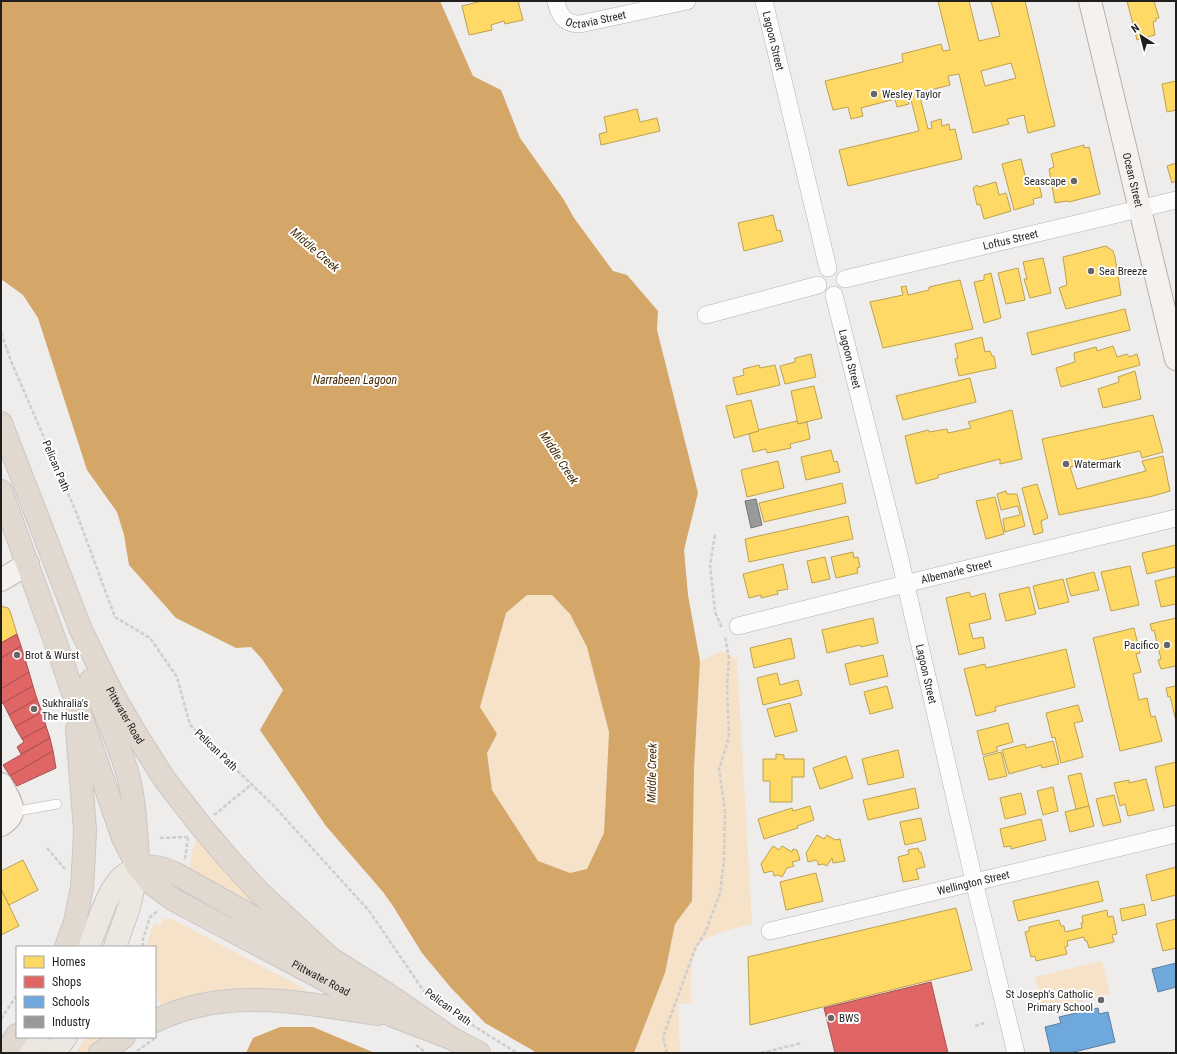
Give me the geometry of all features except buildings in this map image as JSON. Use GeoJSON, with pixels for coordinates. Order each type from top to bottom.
{"type":"FeatureCollection","features":[{"type":"Feature","properties":{"kind":"highway","name":"Pittwater Road"},"geometry":{"type":"LineString","coordinates":[[1,423],[81,630],[112,693],[139,739],[165,780],[203,829],[259,892],[330,958]]}},
{"type":"Feature","properties":{"kind":"highway","name":"Pittwater Road"},"geometry":{"type":"LineString","coordinates":[[1,491],[106,785],[123,838],[138,867],[151,883],[174,900],[393,1016],[451,1038]]}},
{"type":"Feature","properties":{"kind":"highway"},"geometry":{"type":"LineString","coordinates":[[81,630],[88,673],[116,741],[128,775],[134,805],[138,867]]}},
{"type":"Feature","properties":{"kind":"highway"},"geometry":{"type":"LineString","coordinates":[[66,946],[75,922],[82,887],[84,852],[76,703]]}},
{"type":"Feature","properties":{"kind":"highway","name":"Pittwater Road"},"geometry":{"type":"LineString","coordinates":[[138,867],[154,866],[168,870],[292,939],[330,958],[387,994],[451,1038],[479,1053]]}},
{"type":"Feature","properties":{"kind":"highway"},"geometry":{"type":"LineString","coordinates":[[156,1028],[187,1009],[233,1000],[297,1002],[393,1016]]}},
{"type":"Feature","properties":{"kind":"highway"},"geometry":{"type":"LineString","coordinates":[[5,1053],[16,1036]]}},
{"type":"Feature","properties":{"kind":"highway"},"geometry":{"type":"LineString","coordinates":[[100,1053],[122,1038]]}},
{"type":"Feature","properties":{"kind":"main road"},"geometry":{"type":"LineString","coordinates":[[88,946],[113,888],[122,877],[138,867]]}},
{"type":"Feature","properties":{"kind":"main road"},"geometry":{"type":"LineString","coordinates":[[115,946],[129,907],[138,867]]}},
{"type":"Feature","properties":{"kind":"main road"},"geometry":{"type":"LineString","coordinates":[[28,1053],[38,1038]]}},
{"type":"Feature","properties":{"kind":"main road"},"geometry":{"type":"LineString","coordinates":[[54,1053],[65,1038]]}},
{"type":"Feature","properties":{"kind":"street","name":"Octavia Street"},"geometry":{"type":"LineString","coordinates":[[557,5],[561,15],[567,21],[572,24],[580,24],[687,1]]}},
{"type":"Feature","properties":{"kind":"street","name":"Lagoon Street"},"geometry":{"type":"LineString","coordinates":[[764,1],[828,268]]}},
{"type":"Feature","properties":{"kind":"street","name":"Ocean Street"},"geometry":{"type":"LineString","coordinates":[[1090,1],[1176,359]]}},
{"type":"Feature","properties":{"kind":"street","name":"Loftus Street"},"geometry":{"type":"LineString","coordinates":[[845,279],[1176,200]]}},
{"type":"Feature","properties":{"kind":"street"},"geometry":{"type":"LineString","coordinates":[[828,268],[834,268],[843,274],[845,284],[840,293],[829,295],[824,294],[820,290],[818,279],[823,270],[828,268]]}},
{"type":"Feature","properties":{"kind":"street"},"geometry":{"type":"LineString","coordinates":[[706,315],[818,285]]}},
{"type":"Feature","properties":{"kind":"street","name":"Lagoon Street"},"geometry":{"type":"LineString","coordinates":[[834,295],[896,543],[974,883],[1016,1053]]}},
{"type":"Feature","properties":{"kind":"street","name":"Albemarle Street"},"geometry":{"type":"LineString","coordinates":[[731,631],[905,584],[1176,518]]}},
{"type":"Feature","properties":{"kind":"street"},"geometry":{"type":"LineString","coordinates":[[1,580],[28,564]]}},
{"type":"Feature","properties":{"kind":"street"},"geometry":{"type":"LineString","coordinates":[[1,784],[12,805],[7,819]]}},
{"type":"Feature","properties":{"kind":"street","name":"Wellington Street"},"geometry":{"type":"LineString","coordinates":[[770,931],[1176,834]]}},
{"type":"Feature","properties":{"kind":"lane"},"geometry":{"type":"LineString","coordinates":[[7,819],[57,804]]}},
{"type":"Feature","properties":{"kind":"path","name":"Pelican Path"},"geometry":{"type":"LineString","coordinates":[[1,333],[11,361],[76,512],[115,617],[150,638],[177,677],[190,725],[273,805],[370,912],[425,993],[461,1018],[517,1053]]}},
{"type":"Feature","properties":{"kind":"path"},"geometry":{"type":"LineString","coordinates":[[667,1053],[665,1050],[663,1037],[695,949],[705,933],[720,893],[724,860],[725,812],[719,769],[729,737],[727,686],[731,631],[715,612],[710,565],[715,535]]}},
{"type":"Feature","properties":{"kind":"path"},"geometry":{"type":"LineString","coordinates":[[160,838],[188,837]]}},
{"type":"Feature","properties":{"kind":"path"},"geometry":{"type":"LineString","coordinates":[[47,848],[70,874]]}},
{"type":"Feature","properties":{"kind":"path"},"geometry":{"type":"LineString","coordinates":[[143,946],[143,939],[150,917],[159,911]]}},
{"type":"Feature","properties":{"kind":"path"},"geometry":{"type":"LineString","coordinates":[[1,1019],[16,996]]}},
{"type":"Feature","properties":{"kind":"path"},"geometry":{"type":"LineString","coordinates":[[975,1026],[984,1023]]}},
{"type":"Feature","properties":{"kind":"path"},"geometry":{"type":"LineString","coordinates":[[135,1053],[148,1038]]}},
{"type":"Feature","properties":{"kind":"path"},"geometry":{"type":"LineString","coordinates":[[761,1053],[802,1043]]}},
{"type":"Feature","properties":{"kind":"path"},"geometry":{"type":"LineString","coordinates":[[415,1044],[426,1053]]}},
{"type":"Feature","properties":{"kind":"shaded area"},"geometry":{"type":"Polygon","coordinates":[[[527,595],[552,595],[570,614],[587,647],[609,732],[604,833],[587,869],[570,873],[538,861],[492,790],[487,753],[497,734],[480,707],[506,613],[527,595]]]}},
{"type":"Feature","properties":{"kind":"shaded area"},"geometry":{"type":"Polygon","coordinates":[[[722,651],[737,659],[752,924],[724,931],[704,940],[697,947],[691,967],[691,1003],[678,1004],[680,1053],[634,1053],[665,973],[675,924],[692,901],[694,769],[700,661],[722,651]]]}},
{"type":"Feature","properties":{"kind":"shaded area"},"geometry":{"type":"Polygon","coordinates":[[[197,838],[276,921],[190,868],[193,846],[197,838]]]}},
{"type":"Feature","properties":{"kind":"shaded area"},"geometry":{"type":"Polygon","coordinates":[[[163,919],[172,919],[307,990],[249,992],[163,1010],[156,992],[156,946],[147,946],[151,929],[155,924],[160,925],[163,919]]]}},
{"type":"Feature","properties":{"kind":"shaded area"},"geometry":{"type":"Polygon","coordinates":[[[1102,961],[1110,994],[1043,1010],[1035,977],[1102,961]]]}},
{"type":"Feature","properties":{"kind":"shaded area"},"geometry":{"type":"Polygon","coordinates":[[[86,1038],[110,1038],[88,1053],[75,1053],[86,1038]]]}},
{"type":"Feature","properties":{"kind":"water","name":"Narrabeen Lagoon"},"geometry":{"type":"Polygon","coordinates":[[[1,1],[440,1],[473,76],[501,90],[520,138],[564,200],[574,218],[613,271],[627,275],[658,311],[657,330],[698,493],[684,550],[688,595],[700,661],[694,769],[692,901],[675,924],[665,973],[634,1053],[533,1053],[534,1051],[485,1023],[452,989],[422,953],[383,892],[326,826],[260,730],[283,690],[262,659],[251,647],[236,648],[176,618],[129,565],[124,535],[117,512],[87,470],[38,318],[23,295],[1,279],[1,1]],[[527,595],[506,613],[480,707],[497,734],[487,753],[492,790],[538,861],[570,873],[587,869],[604,833],[609,732],[587,647],[570,614],[552,595],[527,595]]]}},
{"type":"Feature","properties":{"kind":"water"},"geometry":{"type":"Polygon","coordinates":[[[280,1027],[313,1027],[375,1053],[246,1053],[253,1038],[280,1027]]]}},
{"type":"Feature","properties":{"kind":"place","name":"Wesley Taylor"},"geometry":{"type":"Point","coordinates":[874,94]}},
{"type":"Feature","properties":{"kind":"place","name":"Seascape"},"geometry":{"type":"Point","coordinates":[1074,181]}},
{"type":"Feature","properties":{"kind":"place","name":"Sea Breeze"},"geometry":{"type":"Point","coordinates":[1091,271]}},
{"type":"Feature","properties":{"kind":"place","name":"Watermark"},"geometry":{"type":"Point","coordinates":[1066,464]}},
{"type":"Feature","properties":{"kind":"place","name":"Pacifico"},"geometry":{"type":"Point","coordinates":[1167,645]}},
{"type":"Feature","properties":{"kind":"place","name":"Brot & Wurst"},"geometry":{"type":"Point","coordinates":[17,655]}},
{"type":"Feature","properties":{"kind":"place","name":"Sukhralia's The Hustle"},"geometry":{"type":"Point","coordinates":[34,709]}},
{"type":"Feature","properties":{"kind":"place","name":"St Joseph's Catholic Primary School"},"geometry":{"type":"Point","coordinates":[1101,1000]}},
{"type":"Feature","properties":{"kind":"place","name":"BWS"},"geometry":{"type":"Point","coordinates":[831,1018]}},
{"type":"Feature","properties":{"kind":"water label","name":"Middle Creek"},"geometry":{"type":"Point","coordinates":[315,250]}},
{"type":"Feature","properties":{"kind":"water label","name":"Middle Creek"},"geometry":{"type":"Point","coordinates":[559,458]}},
{"type":"Feature","properties":{"kind":"water label","name":"Middle Creek"},"geometry":{"type":"Point","coordinates":[652,773]}}]}
